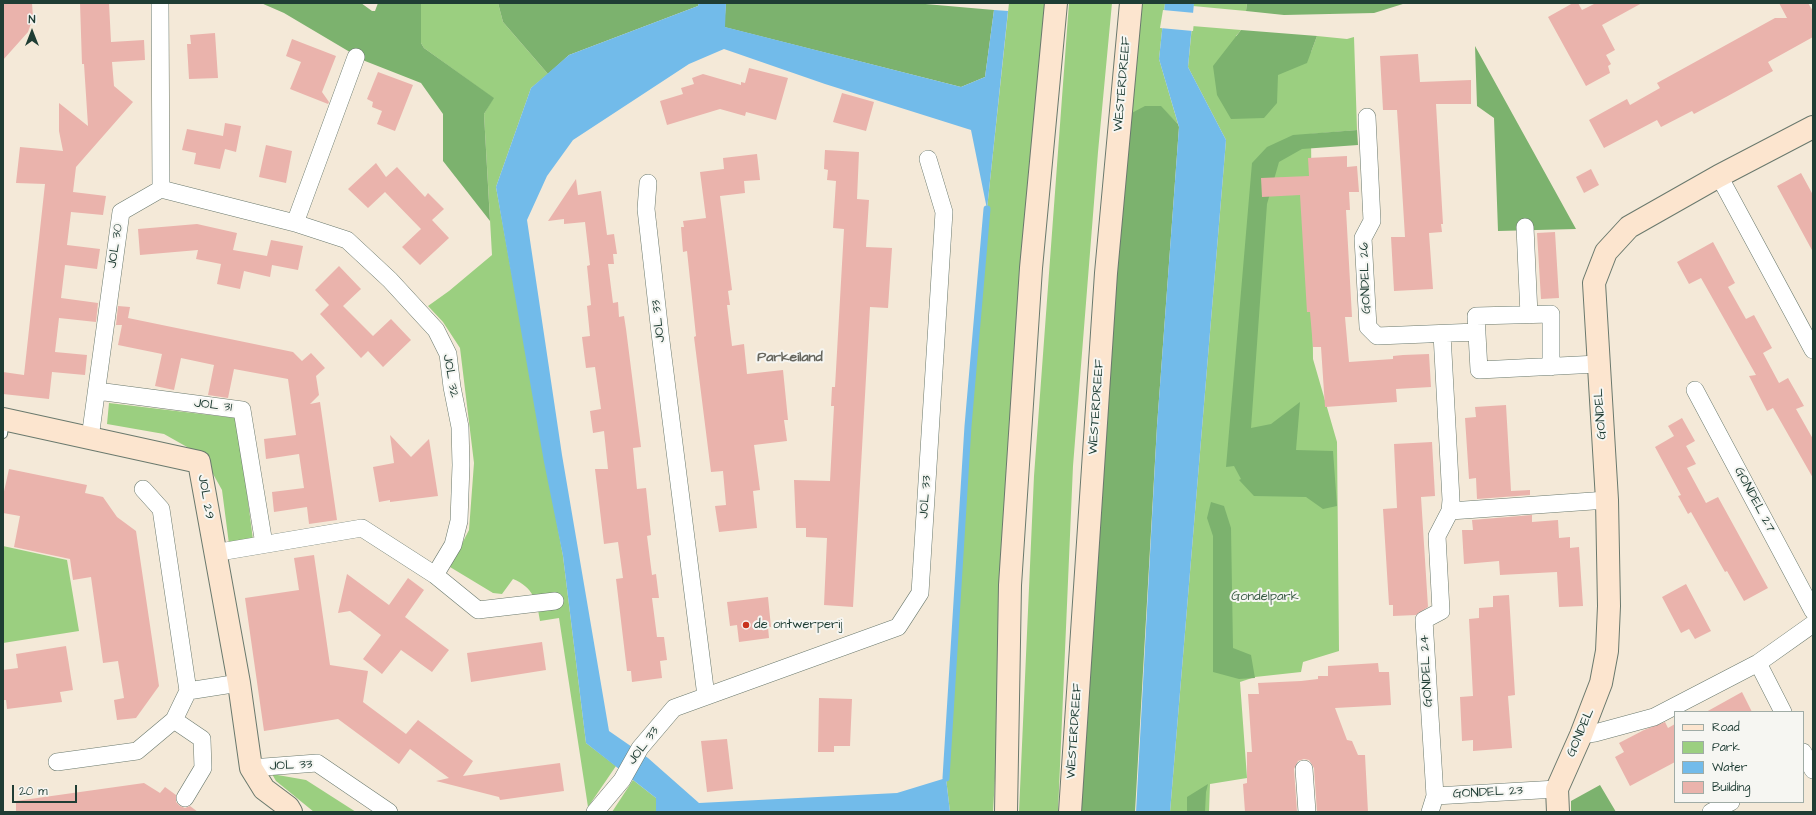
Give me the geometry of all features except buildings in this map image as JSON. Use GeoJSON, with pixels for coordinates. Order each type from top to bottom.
{"type":"FeatureCollection","features":[{"type":"Feature","properties":{"kind":"main road"},"geometry":{"type":"LineString","coordinates":[[1006,812],[1010,585],[1031,268],[1056,3]]}},
{"type":"Feature","properties":{"kind":"main road","name":"WESTERDREEF"},"geometry":{"type":"LineString","coordinates":[[1070,812],[1106,273],[1131,3]]}},
{"type":"Feature","properties":{"kind":"main road","name":"GONDEL"},"geometry":{"type":"LineString","coordinates":[[1558,812],[1557,789],[1602,683],[1607,651],[1609,606],[1607,500],[1594,283],[1606,252],[1629,227],[1719,176],[1813,127]]}},
{"type":"Feature","properties":{"kind":"main road","name":"JOL 29"},"geometry":{"type":"LineString","coordinates":[[4,424],[90,438],[199,462],[214,553],[239,683],[251,768],[264,789],[288,807],[291,812]]}},
{"type":"Feature","properties":{"kind":"street"},"geometry":{"type":"LineString","coordinates":[[160,3],[160,189]]}},
{"type":"Feature","properties":{"kind":"street"},"geometry":{"type":"LineString","coordinates":[[295,223],[356,56]]}},
{"type":"Feature","properties":{"kind":"street","name":"GONDEL 26"},"geometry":{"type":"LineString","coordinates":[[1367,117],[1372,221],[1363,238],[1368,327],[1377,336],[1477,332]]}},
{"type":"Feature","properties":{"kind":"street","name":"JOL 33"},"geometry":{"type":"LineString","coordinates":[[595,812],[622,780],[640,748],[674,708],[898,627],[920,593],[944,212],[928,159]]}},
{"type":"Feature","properties":{"kind":"street"},"geometry":{"type":"LineString","coordinates":[[1719,176],[1813,350]]}},
{"type":"Feature","properties":{"kind":"street","name":"JOL 33"},"geometry":{"type":"LineString","coordinates":[[648,183],[646,209],[659,325],[706,696]]}},
{"type":"Feature","properties":{"kind":"street","name":"JOL 32"},"geometry":{"type":"LineString","coordinates":[[160,189],[295,223],[347,240],[390,280],[436,330],[448,354],[452,387],[460,427],[459,521],[453,545],[435,575]]}},
{"type":"Feature","properties":{"kind":"street","name":"JOL 30"},"geometry":{"type":"LineString","coordinates":[[90,438],[121,212],[160,189]]}},
{"type":"Feature","properties":{"kind":"street"},"geometry":{"type":"LineString","coordinates":[[1525,227],[1529,315]]}},
{"type":"Feature","properties":{"kind":"street"},"geometry":{"type":"LineString","coordinates":[[1551,367],[1551,314],[1476,316],[1479,370],[1551,367],[1598,364]]}},
{"type":"Feature","properties":{"kind":"street","name":"GONDEL 24"},"geometry":{"type":"LineString","coordinates":[[1435,796],[1424,620],[1441,611],[1437,536],[1450,511],[1451,500],[1442,334]]}},
{"type":"Feature","properties":{"kind":"street","name":"GONDEL 27"},"geometry":{"type":"LineString","coordinates":[[1695,390],[1813,611]]}},
{"type":"Feature","properties":{"kind":"street","name":"JOL 31"},"geometry":{"type":"LineString","coordinates":[[97,391],[242,410],[264,544]]}},
{"type":"Feature","properties":{"kind":"street"},"geometry":{"type":"LineString","coordinates":[[57,762],[137,751],[174,720],[188,691],[161,509],[143,489]]}},
{"type":"Feature","properties":{"kind":"street"},"geometry":{"type":"LineString","coordinates":[[1450,511],[1607,500]]}},
{"type":"Feature","properties":{"kind":"street"},"geometry":{"type":"LineString","coordinates":[[214,553],[362,528],[435,575],[478,610],[555,601]]}},
{"type":"Feature","properties":{"kind":"street"},"geometry":{"type":"LineString","coordinates":[[1581,735],[1595,733],[1654,718],[1758,663],[1813,624]]}},
{"type":"Feature","properties":{"kind":"street"},"geometry":{"type":"LineString","coordinates":[[1758,663],[1782,711]]}},
{"type":"Feature","properties":{"kind":"street"},"geometry":{"type":"LineString","coordinates":[[188,691],[239,683]]}},
{"type":"Feature","properties":{"kind":"street"},"geometry":{"type":"LineString","coordinates":[[174,720],[202,739],[203,768],[185,798]]}},
{"type":"Feature","properties":{"kind":"street","name":"JOL 33"},"geometry":{"type":"LineString","coordinates":[[251,768],[317,763],[388,812]]}},
{"type":"Feature","properties":{"kind":"street"},"geometry":{"type":"LineString","coordinates":[[1304,769],[1307,812]]}},
{"type":"Feature","properties":{"kind":"street","name":"GONDEL 23"},"geometry":{"type":"LineString","coordinates":[[1430,812],[1435,796],[1557,789]]}},
{"type":"Feature","properties":{"kind":"street"},"geometry":{"type":"LineString","coordinates":[[1711,812],[1728,803]]}},
{"type":"Feature","properties":{"kind":"green space"},"geometry":{"type":"Polygon","coordinates":[[[261,3],[361,3],[372,11],[375,11],[378,3],[421,3],[421,43],[424,48],[494,98],[484,114],[490,221],[443,161],[443,114],[421,83],[365,61],[284,13],[261,3]]]}},
{"type":"Feature","properties":{"kind":"green space"},"geometry":{"type":"Polygon","coordinates":[[[421,3],[498,3],[503,22],[548,74],[531,88],[496,187],[563,556],[586,743],[616,766],[588,807],[559,618],[540,621],[533,596],[530,591],[520,582],[513,579],[502,594],[493,593],[450,567],[469,530],[474,463],[460,348],[443,322],[428,306],[449,291],[492,255],[484,114],[493,98],[424,48],[421,43],[421,3]]]}},
{"type":"Feature","properties":{"kind":"green space"},"geometry":{"type":"Polygon","coordinates":[[[498,3],[699,3],[698,6],[569,55],[548,74],[503,22],[498,3]]]}},
{"type":"Feature","properties":{"kind":"green space"},"geometry":{"type":"Polygon","coordinates":[[[726,3],[914,3],[994,10],[985,77],[961,87],[724,27],[726,3]]]}},
{"type":"Feature","properties":{"kind":"green space"},"geometry":{"type":"Polygon","coordinates":[[[1009,3],[1048,3],[1030,179],[993,812],[950,812],[946,778],[968,426],[987,209],[1009,3]]]}},
{"type":"Feature","properties":{"kind":"green space"},"geometry":{"type":"Polygon","coordinates":[[[1069,3],[1112,3],[1098,152],[1073,466],[1058,812],[1019,812],[1034,476],[1069,3]]]}},
{"type":"Feature","properties":{"kind":"green space"},"geometry":{"type":"Polygon","coordinates":[[[1136,3],[1165,3],[1159,59],[1178,124],[1160,106],[1126,116],[1136,3]]]}},
{"type":"Feature","properties":{"kind":"green space"},"geometry":{"type":"Polygon","coordinates":[[[1194,3],[1247,3],[1246,11],[1193,6],[1194,3]]]}},
{"type":"Feature","properties":{"kind":"green space"},"geometry":{"type":"Polygon","coordinates":[[[1247,3],[1406,3],[1374,13],[1284,15],[1246,11],[1247,3]]]}},
{"type":"Feature","properties":{"kind":"green space","name":"Gondelpark"},"geometry":{"type":"Polygon","coordinates":[[[1192,26],[1241,30],[1236,36],[1311,52],[1317,36],[1347,39],[1354,37],[1357,130],[1311,134],[1313,359],[1337,442],[1339,651],[1303,662],[1301,672],[1255,677],[1240,682],[1247,778],[1210,784],[1209,812],[1170,812],[1226,140],[1188,67],[1192,26]]]}},
{"type":"Feature","properties":{"kind":"green space"},"geometry":{"type":"Polygon","coordinates":[[[1241,30],[1317,36],[1307,63],[1278,75],[1277,103],[1264,118],[1231,119],[1217,95],[1213,66],[1241,30]]]}},
{"type":"Feature","properties":{"kind":"green space"},"geometry":{"type":"Polygon","coordinates":[[[1475,46],[1576,229],[1498,231],[1494,118],[1477,106],[1475,46]]]}},
{"type":"Feature","properties":{"kind":"green space"},"geometry":{"type":"Polygon","coordinates":[[[1145,106],[1161,106],[1179,127],[1157,426],[1135,812],[1080,812],[1126,116],[1145,106]]]}},
{"type":"Feature","properties":{"kind":"green space"},"geometry":{"type":"Polygon","coordinates":[[[1357,130],[1358,145],[1302,149],[1279,162],[1267,204],[1251,428],[1271,424],[1300,402],[1296,450],[1333,451],[1337,506],[1323,509],[1306,497],[1254,496],[1239,480],[1241,479],[1234,466],[1226,467],[1252,163],[1267,147],[1293,135],[1357,130]]]}},
{"type":"Feature","properties":{"kind":"green space"},"geometry":{"type":"Polygon","coordinates":[[[109,403],[235,418],[243,462],[253,540],[229,544],[222,490],[203,456],[164,434],[107,424],[109,403]]]}},
{"type":"Feature","properties":{"kind":"green space"},"geometry":{"type":"Polygon","coordinates":[[[1211,502],[1224,506],[1231,528],[1233,648],[1251,655],[1255,678],[1239,679],[1213,672],[1213,536],[1207,518],[1211,502]]]}},
{"type":"Feature","properties":{"kind":"green space"},"geometry":{"type":"Polygon","coordinates":[[[3,546],[67,560],[79,631],[3,643],[3,546]]]}},
{"type":"Feature","properties":{"kind":"green space"},"geometry":{"type":"Polygon","coordinates":[[[272,774],[306,780],[356,812],[314,812],[276,781],[272,774]]]}},
{"type":"Feature","properties":{"kind":"green space"},"geometry":{"type":"Polygon","coordinates":[[[633,780],[656,798],[656,812],[612,812],[633,780]]]}},
{"type":"Feature","properties":{"kind":"green space"},"geometry":{"type":"Polygon","coordinates":[[[1208,784],[1205,812],[1187,812],[1187,797],[1208,784]]]}},
{"type":"Feature","properties":{"kind":"green space"},"geometry":{"type":"Polygon","coordinates":[[[1600,785],[1616,812],[1571,812],[1571,801],[1600,785]]]}},
{"type":"Feature","properties":{"kind":"water"},"geometry":{"type":"Polygon","coordinates":[[[699,3],[726,3],[725,27],[961,87],[985,77],[994,10],[1008,11],[987,209],[971,130],[825,84],[724,49],[689,64],[573,140],[547,176],[527,220],[562,455],[609,731],[648,758],[699,803],[897,793],[946,778],[950,812],[656,812],[656,798],[586,743],[563,556],[544,462],[496,187],[531,88],[569,55],[698,6],[699,3]]]}},
{"type":"Feature","properties":{"kind":"water"},"geometry":{"type":"Polygon","coordinates":[[[1165,3],[1194,3],[1188,67],[1226,140],[1170,812],[1136,812],[1157,426],[1179,127],[1159,59],[1165,3]]]}},
{"type":"Feature","properties":{"kind":"pier"},"geometry":{"type":"Polygon","coordinates":[[[1163,10],[1195,13],[1193,31],[1160,28],[1163,10]]]}},
{"type":"Feature","properties":{"kind":"waterway"},"geometry":{"type":"LineString","coordinates":[[946,778],[968,426],[987,209]]}},
{"type":"Feature","properties":{"kind":"place","name":"de ontwerperij"},"geometry":{"type":"Point","coordinates":[746,625]}},
{"type":"Feature","properties":{"kind":"district","name":"Parkeiland"},"geometry":{"type":"Point","coordinates":[790,358]}}]}
